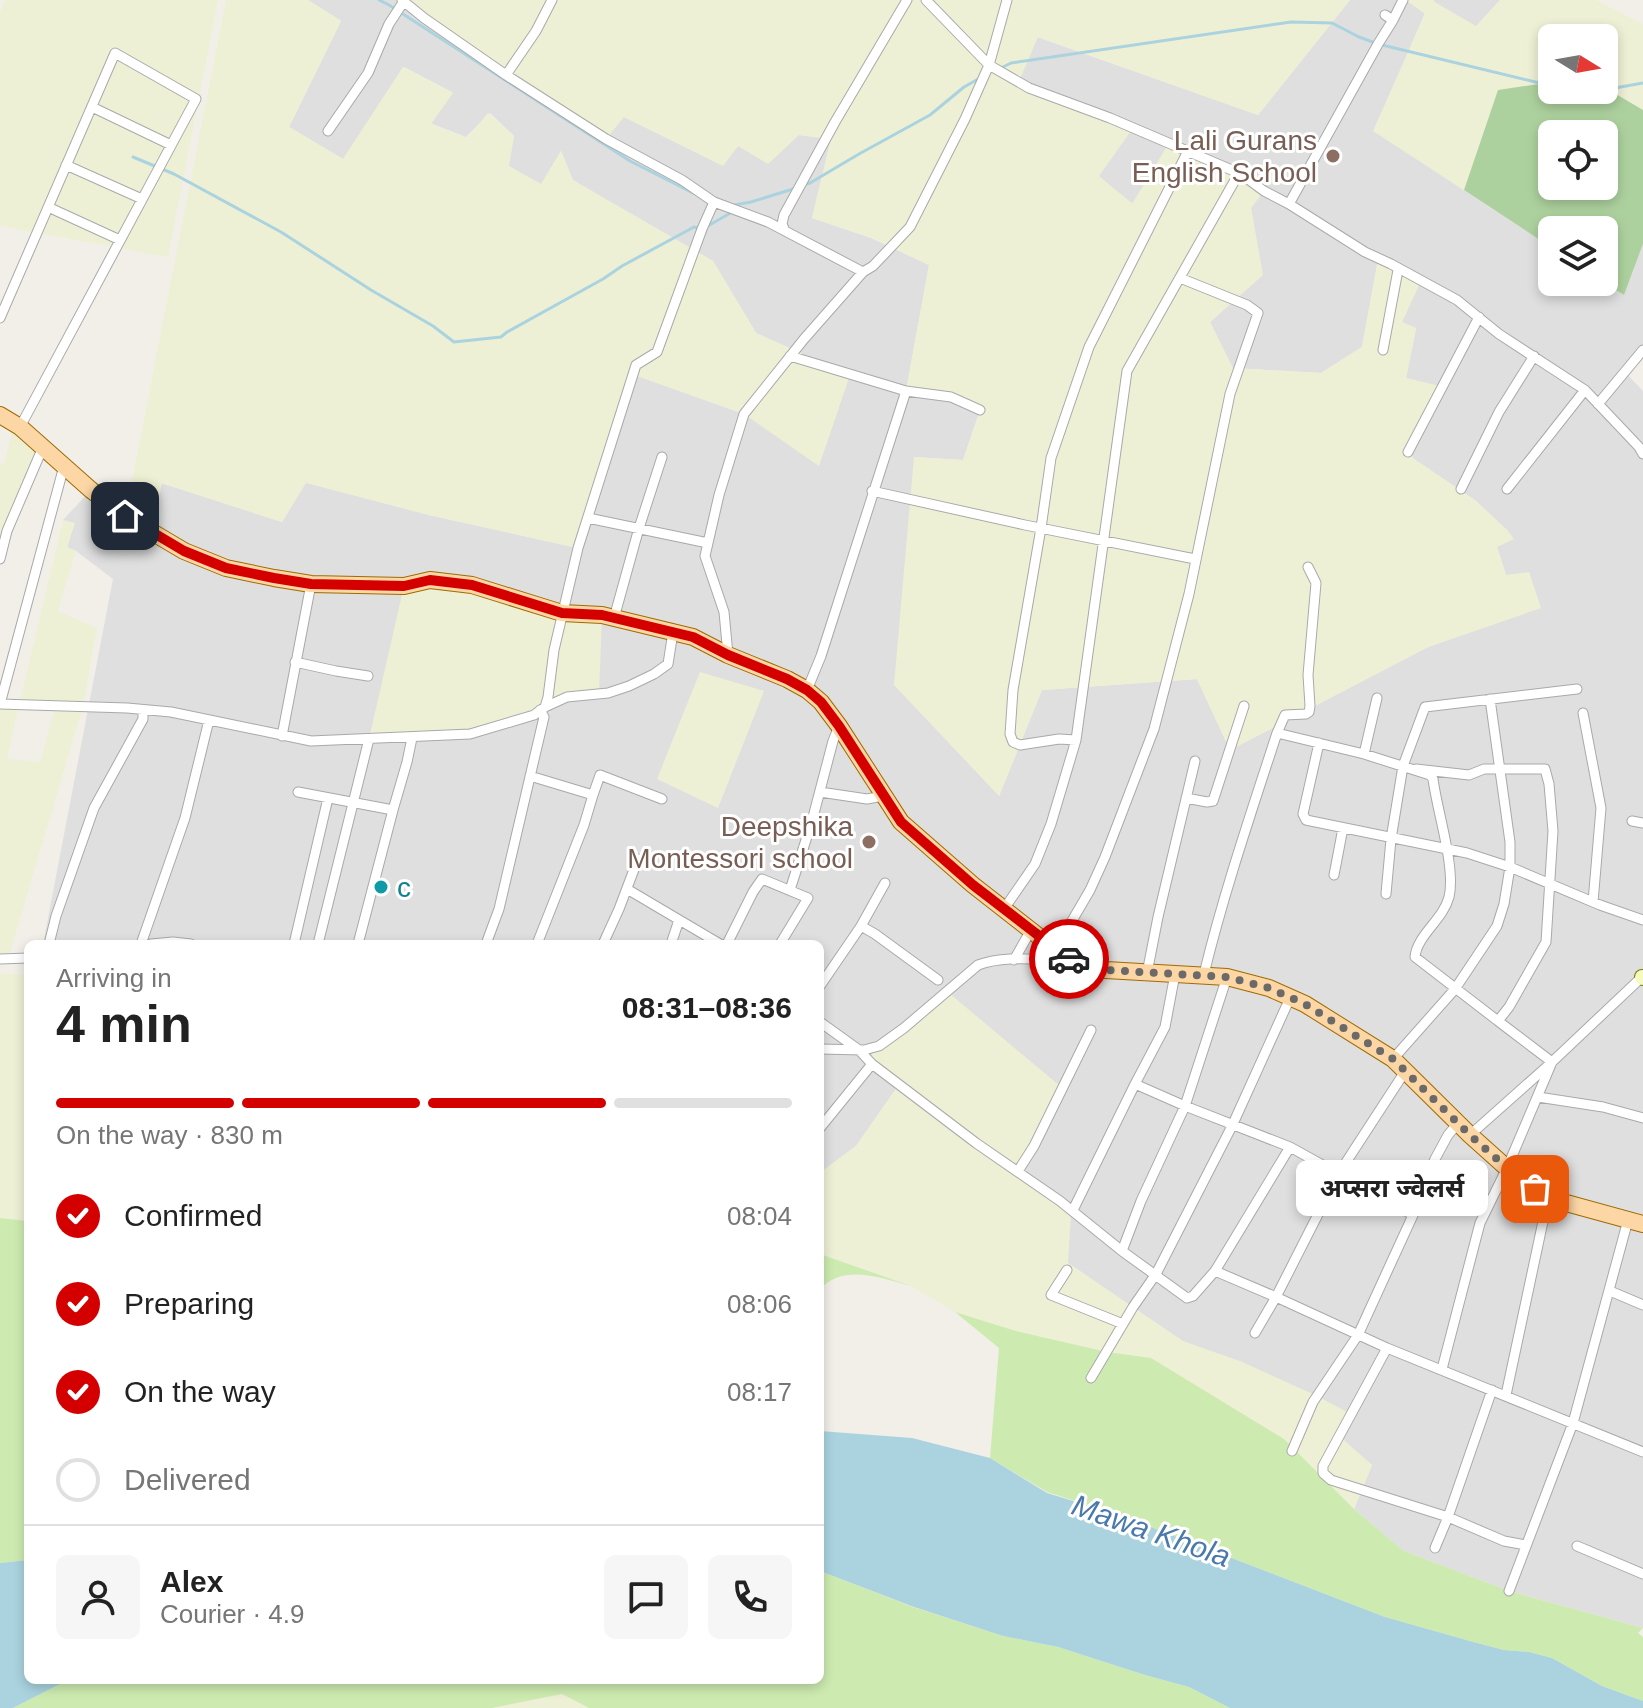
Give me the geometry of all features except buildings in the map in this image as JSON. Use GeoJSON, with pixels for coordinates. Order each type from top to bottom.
{"type":"FeatureCollection","features":[{"type":"Feature","properties":{"kind":"main road"},"geometry":{"type":"LineString","coordinates":[[0,415],[20,427],[125,516],[184,551],[226,568],[311,584],[404,586],[430,580],[452,581],[562,613],[602,615],[693,637],[787,679],[821,702],[901,822],[973,885],[1069,960],[1106,970],[1227,977],[1269,988],[1305,1004],[1399,1064],[1518,1178],[1548,1198],[1635,1222]]}},
{"type":"Feature","properties":{"kind":"street"},"geometry":{"type":"LineString","coordinates":[[506,75],[536,31],[552,0]]}},
{"type":"Feature","properties":{"kind":"street"},"geometry":{"type":"LineString","coordinates":[[786,231],[782,224],[783,217],[907,0]]}},
{"type":"Feature","properties":{"kind":"street"},"geometry":{"type":"LineString","coordinates":[[926,0],[989,65],[1029,88],[1110,118],[1239,173],[1365,252],[1457,300],[1499,334],[1585,390],[1643,454]]}},
{"type":"Feature","properties":{"kind":"street"},"geometry":{"type":"LineString","coordinates":[[728,655],[724,612],[705,556],[719,495],[744,414],[863,272],[873,266],[910,227],[989,65],[1007,0]]}},
{"type":"Feature","properties":{"kind":"street"},"geometry":{"type":"LineString","coordinates":[[1289,204],[1389,18],[1403,0]]}},
{"type":"Feature","properties":{"kind":"street"},"geometry":{"type":"LineString","coordinates":[[328,131],[368,73],[389,24],[403,1],[506,75],[606,139],[682,180],[714,202],[771,223],[863,272]]}},
{"type":"Feature","properties":{"kind":"street"},"geometry":{"type":"LineString","coordinates":[[0,318],[115,53],[196,99],[20,427]]}},
{"type":"Feature","properties":{"kind":"street"},"geometry":{"type":"LineString","coordinates":[[92,107],[171,145]]}},
{"type":"Feature","properties":{"kind":"street"},"geometry":{"type":"LineString","coordinates":[[1076,740],[1059,739],[1020,745],[1013,742],[1010,734],[1013,690],[1051,458],[1089,347],[1188,151]]}},
{"type":"Feature","properties":{"kind":"street"},"geometry":{"type":"LineString","coordinates":[[66,165],[142,199]]}},
{"type":"Feature","properties":{"kind":"street"},"geometry":{"type":"LineString","coordinates":[[1004,909],[1035,864],[1051,824],[1076,740],[1127,371],[1239,173]]}},
{"type":"Feature","properties":{"kind":"street"},"geometry":{"type":"LineString","coordinates":[[487,940],[499,909],[544,717],[542,709],[548,697],[562,613],[605,456],[636,365],[657,352],[714,202]]}},
{"type":"Feature","properties":{"kind":"street"},"geometry":{"type":"LineString","coordinates":[[48,207],[120,240]]}},
{"type":"Feature","properties":{"kind":"street"},"geometry":{"type":"LineString","coordinates":[[771,223],[783,217]]}},
{"type":"Feature","properties":{"kind":"street"},"geometry":{"type":"LineString","coordinates":[[1383,350],[1398,270]]}},
{"type":"Feature","properties":{"kind":"street"},"geometry":{"type":"LineString","coordinates":[[1052,947],[1069,926],[1090,890],[1154,729],[1189,594],[1230,394],[1258,313],[1247,305],[1180,278]]}},
{"type":"Feature","properties":{"kind":"street"},"geometry":{"type":"LineString","coordinates":[[1408,452],[1479,317]]}},
{"type":"Feature","properties":{"kind":"street"},"geometry":{"type":"LineString","coordinates":[[1598,404],[1643,350]]}},
{"type":"Feature","properties":{"kind":"street"},"geometry":{"type":"LineString","coordinates":[[790,356],[906,391],[951,397],[980,410]]}},
{"type":"Feature","properties":{"kind":"street"},"geometry":{"type":"LineString","coordinates":[[1461,489],[1499,412],[1534,356]]}},
{"type":"Feature","properties":{"kind":"street"},"geometry":{"type":"LineString","coordinates":[[1507,489],[1585,390]]}},
{"type":"Feature","properties":{"kind":"street"},"geometry":{"type":"LineString","coordinates":[[807,690],[821,656],[906,391]]}},
{"type":"Feature","properties":{"kind":"street"},"geometry":{"type":"LineString","coordinates":[[0,559],[7,531],[43,447]]}},
{"type":"Feature","properties":{"kind":"street"},"geometry":{"type":"LineString","coordinates":[[614,618],[662,457]]}},
{"type":"Feature","properties":{"kind":"street"},"geometry":{"type":"LineString","coordinates":[[64,466],[0,704],[171,712],[311,741],[470,734],[534,715],[567,697],[608,693],[654,674],[668,664],[673,632]]}},
{"type":"Feature","properties":{"kind":"street"},"geometry":{"type":"LineString","coordinates":[[872,491],[1195,559]]}},
{"type":"Feature","properties":{"kind":"street"},"geometry":{"type":"LineString","coordinates":[[588,518],[708,543]]}},
{"type":"Feature","properties":{"kind":"street"},"geometry":{"type":"LineString","coordinates":[[1204,974],[1237,855],[1277,733],[1285,715],[1309,712],[1308,675],[1316,583],[1308,567]]}},
{"type":"Feature","properties":{"kind":"street"},"geometry":{"type":"LineString","coordinates":[[282,736],[311,584]]}},
{"type":"Feature","properties":{"kind":"street"},"geometry":{"type":"LineString","coordinates":[[295,662],[368,676]]}},
{"type":"Feature","properties":{"kind":"street"},"geometry":{"type":"LineString","coordinates":[[1386,894],[1403,766],[1425,707],[1577,689]]}},
{"type":"Feature","properties":{"kind":"street"},"geometry":{"type":"LineString","coordinates":[[1364,754],[1377,698]]}},
{"type":"Feature","properties":{"kind":"street"},"geometry":{"type":"LineString","coordinates":[[1255,1333],[1399,1064],[1497,926],[1510,867],[1510,842],[1490,699]]}},
{"type":"Feature","properties":{"kind":"street"},"geometry":{"type":"LineString","coordinates":[[1186,798],[1213,801],[1244,706]]}},
{"type":"Feature","properties":{"kind":"street"},"geometry":{"type":"LineString","coordinates":[[50,940],[94,808],[143,719],[143,710]]}},
{"type":"Feature","properties":{"kind":"street"},"geometry":{"type":"LineString","coordinates":[[1583,713],[1601,808],[1593,902]]}},
{"type":"Feature","properties":{"kind":"street"},"geometry":{"type":"LineString","coordinates":[[142,940],[185,818],[209,720]]}},
{"type":"Feature","properties":{"kind":"street"},"geometry":{"type":"LineString","coordinates":[[790,890],[839,726]]}},
{"type":"Feature","properties":{"kind":"street"},"geometry":{"type":"LineString","coordinates":[[1277,733],[1416,769],[1469,775],[1484,769],[1545,769],[1553,831],[1546,942],[1498,1021]]}},
{"type":"Feature","properties":{"kind":"street"},"geometry":{"type":"LineString","coordinates":[[359,940],[412,738]]}},
{"type":"Feature","properties":{"kind":"street"},"geometry":{"type":"LineString","coordinates":[[319,940],[369,739]]}},
{"type":"Feature","properties":{"kind":"street"},"geometry":{"type":"LineString","coordinates":[[1319,743],[1304,817],[1306,820],[1446,848],[1510,867],[1643,920]]}},
{"type":"Feature","properties":{"kind":"street"},"geometry":{"type":"LineString","coordinates":[[1147,973],[1195,761]]}},
{"type":"Feature","properties":{"kind":"street"},"geometry":{"type":"LineString","coordinates":[[1416,769],[1433,779],[1446,848],[1450,895],[1445,908],[1416,948],[1415,957],[1552,1062]]}},
{"type":"Feature","properties":{"kind":"street"},"geometry":{"type":"LineString","coordinates":[[539,940],[584,825],[600,775],[662,799]]}},
{"type":"Feature","properties":{"kind":"street"},"geometry":{"type":"LineString","coordinates":[[530,776],[593,795]]}},
{"type":"Feature","properties":{"kind":"street"},"geometry":{"type":"LineString","coordinates":[[298,792],[393,810]]}},
{"type":"Feature","properties":{"kind":"street"},"geometry":{"type":"LineString","coordinates":[[820,792],[867,799],[883,796]]}},
{"type":"Feature","properties":{"kind":"street"},"geometry":{"type":"LineString","coordinates":[[295,940],[328,798]]}},
{"type":"Feature","properties":{"kind":"street"},"geometry":{"type":"LineString","coordinates":[[1632,821],[1643,823]]}},
{"type":"Feature","properties":{"kind":"street"},"geometry":{"type":"LineString","coordinates":[[1334,875],[1343,828]]}},
{"type":"Feature","properties":{"kind":"street"},"geometry":{"type":"LineString","coordinates":[[605,940],[638,859]]}},
{"type":"Feature","properties":{"kind":"street"},"geometry":{"type":"LineString","coordinates":[[729,940],[762,879],[808,898],[782,940]]}},
{"type":"Feature","properties":{"kind":"street"},"geometry":{"type":"LineString","coordinates":[[824,980],[861,926],[885,883]]}},
{"type":"Feature","properties":{"kind":"street"},"geometry":{"type":"LineString","coordinates":[[627,889],[713,940]]}},
{"type":"Feature","properties":{"kind":"street"},"geometry":{"type":"LineString","coordinates":[[672,940],[679,920]]}},
{"type":"Feature","properties":{"kind":"street"},"geometry":{"type":"LineString","coordinates":[[861,926],[938,980]]}},
{"type":"Feature","properties":{"kind":"street"},"geometry":{"type":"LineString","coordinates":[[1014,960],[1031,930]]}},
{"type":"Feature","properties":{"kind":"street"},"geometry":{"type":"LineString","coordinates":[[0,959],[24,958]]}},
{"type":"Feature","properties":{"kind":"street"},"geometry":{"type":"LineString","coordinates":[[824,1049],[870,1050],[890,1039],[978,965],[995,961],[1069,960]]}},
{"type":"Feature","properties":{"kind":"street"},"geometry":{"type":"LineString","coordinates":[[1073,1210],[1165,1027],[1175,974]]}},
{"type":"Feature","properties":{"kind":"street"},"geometry":{"type":"LineString","coordinates":[[1122,1251],[1141,1201],[1185,1106],[1227,977]]}},
{"type":"Feature","properties":{"kind":"street"},"geometry":{"type":"LineString","coordinates":[[1292,1451],[1313,1402],[1358,1335],[1448,1135],[1465,1128],[1552,1062],[1643,977]]}},
{"type":"Feature","properties":{"kind":"street"},"geometry":{"type":"LineString","coordinates":[[1091,1378],[1156,1274],[1232,1126],[1290,998]]}},
{"type":"Feature","properties":{"kind":"street"},"geometry":{"type":"LineString","coordinates":[[824,1025],[976,1143],[1073,1210],[1122,1251],[1187,1298],[1193,1296],[1215,1271],[1290,1147]]}},
{"type":"Feature","properties":{"kind":"street"},"geometry":{"type":"LineString","coordinates":[[1018,1171],[1034,1146],[1091,1030]]}},
{"type":"Feature","properties":{"kind":"street"},"geometry":{"type":"LineString","coordinates":[[1442,1369],[1480,1223],[1552,1062]]}},
{"type":"Feature","properties":{"kind":"street"},"geometry":{"type":"LineString","coordinates":[[824,1123],[872,1064]]}},
{"type":"Feature","properties":{"kind":"street"},"geometry":{"type":"LineString","coordinates":[[1135,1084],[1290,1147],[1413,1215]]}},
{"type":"Feature","properties":{"kind":"street"},"geometry":{"type":"LineString","coordinates":[[1538,1097],[1603,1107],[1643,1118]]}},
{"type":"Feature","properties":{"kind":"street"},"geometry":{"type":"LineString","coordinates":[[1506,1395],[1548,1198]]}},
{"type":"Feature","properties":{"kind":"street"},"geometry":{"type":"LineString","coordinates":[[1509,1591],[1573,1423],[1610,1291],[1635,1222]]}},
{"type":"Feature","properties":{"kind":"street"},"geometry":{"type":"LineString","coordinates":[[1067,1270],[1051,1295],[1123,1324]]}},
{"type":"Feature","properties":{"kind":"street"},"geometry":{"type":"LineString","coordinates":[[1215,1271],[1387,1348],[1643,1452]]}},
{"type":"Feature","properties":{"kind":"street"},"geometry":{"type":"LineString","coordinates":[[1610,1291],[1643,1305]]}},
{"type":"Feature","properties":{"kind":"street"},"geometry":{"type":"LineString","coordinates":[[1387,1348],[1323,1466],[1323,1473],[1331,1480],[1448,1517],[1504,1541],[1526,1545]]}},
{"type":"Feature","properties":{"kind":"street"},"geometry":{"type":"LineString","coordinates":[[1435,1548],[1492,1390]]}},
{"type":"Feature","properties":{"kind":"street"},"geometry":{"type":"LineString","coordinates":[[1577,1546],[1643,1574]]}},
{"type":"Feature","properties":{"kind":"shaded area"},"geometry":{"type":"Polygon","coordinates":[[[308,0],[402,0],[624,117],[723,165],[738,146],[799,135],[831,139],[812,218],[871,238],[929,265],[906,391],[951,397],[980,410],[963,460],[915,457],[999,796],[1042,690],[1197,679],[1230,750],[1428,647],[1540,608],[1506,575],[1497,547],[1508,531],[1476,501],[1408,452],[1442,387],[1406,378],[1416,329],[1402,323],[1378,260],[1362,347],[1321,373],[1232,368],[1210,322],[1262,275],[1251,208],[1133,204],[1098,176],[1132,128],[1019,81],[1037,37],[1258,115],[1350,0],[1406,0],[1425,13],[1374,131],[1538,239],[1538,296],[1618,296],[1618,291],[1624,295],[1643,244],[1643,351],[1625,372],[1643,391],[1643,1628],[1509,1591],[1404,1551],[1354,1509],[1372,1465],[1242,1362],[1183,1342],[1068,1263],[898,1086],[856,1146],[824,1170],[824,940],[44,940],[113,579],[76,551],[67,548],[74,524],[63,520],[91,490],[152,532],[161,483],[282,522],[305,482],[429,515],[577,548],[632,374],[744,414],[850,375],[756,333],[713,261],[573,181],[561,151],[541,185],[507,167],[514,136],[490,113],[466,137],[430,123],[452,92],[404,67],[343,159],[289,127],[341,21],[308,0]]]}},
{"type":"Feature","properties":{"kind":"shaded area"},"geometry":{"type":"Polygon","coordinates":[[[1434,0],[1500,0],[1476,27],[1434,0]]]}},
{"type":"Feature","properties":{"kind":"green space"},"geometry":{"type":"Polygon","coordinates":[[[5,0],[218,0],[168,257],[0,226],[0,13],[5,0]]]}},
{"type":"Feature","properties":{"kind":"green space"},"geometry":{"type":"Polygon","coordinates":[[[226,0],[308,0],[341,21],[289,127],[343,159],[403,67],[453,93],[431,124],[467,138],[488,113],[514,136],[509,166],[541,184],[561,151],[573,180],[713,261],[756,333],[850,375],[819,466],[744,414],[632,374],[578,548],[429,515],[306,483],[282,522],[162,483],[152,533],[125,516],[226,0]]]}},
{"type":"Feature","properties":{"kind":"green space"},"geometry":{"type":"Polygon","coordinates":[[[402,0],[1350,0],[1258,115],[1038,37],[1019,81],[1133,128],[1099,176],[1132,204],[1169,143],[1241,174],[1264,191],[1251,208],[1263,275],[1210,322],[1233,368],[1321,373],[1362,347],[1378,259],[1421,281],[1402,322],[1416,328],[1406,378],[1443,387],[1408,452],[1476,501],[1508,531],[1514,539],[1497,547],[1506,575],[1529,572],[1541,608],[1428,647],[1230,750],[1197,679],[1042,690],[999,796],[894,685],[914,457],[963,460],[980,411],[951,397],[906,391],[929,265],[872,238],[812,218],[831,139],[799,135],[768,164],[738,146],[723,166],[624,117],[606,139],[402,0]]]}},
{"type":"Feature","properties":{"kind":"green space"},"geometry":{"type":"Polygon","coordinates":[[[1406,0],[1434,0],[1476,26],[1500,0],[1596,0],[1643,24],[1643,110],[1618,95],[1618,24],[1538,24],[1538,84],[1498,90],[1464,190],[1373,131],[1425,14],[1406,0]]]}},
{"type":"Feature","properties":{"kind":"green space"},"geometry":{"type":"Polygon","coordinates":[[[1538,84],[1538,104],[1618,104],[1618,95],[1643,110],[1643,244],[1624,295],[1618,291],[1618,216],[1538,216],[1538,239],[1464,190],[1498,90],[1538,84]]]}},
{"type":"Feature","properties":{"kind":"green space"},"geometry":{"type":"Polygon","coordinates":[[[14,424],[43,447],[0,559],[0,463],[4,464],[14,424]]]}},
{"type":"Feature","properties":{"kind":"green space"},"geometry":{"type":"Polygon","coordinates":[[[63,520],[75,523],[67,547],[76,551],[58,611],[97,628],[83,707],[8,959],[0,959],[0,704],[19,705],[63,520]],[[19,706],[7,759],[40,762],[55,708],[19,706]]]}},
{"type":"Feature","properties":{"kind":"green space"},"geometry":{"type":"Polygon","coordinates":[[[430,580],[602,615],[599,694],[567,697],[485,731],[369,739],[404,586],[430,580]]]}},
{"type":"Feature","properties":{"kind":"green space"},"geometry":{"type":"Polygon","coordinates":[[[700,672],[764,691],[718,808],[657,779],[700,672]]]}},
{"type":"Feature","properties":{"kind":"green space"},"geometry":{"type":"Polygon","coordinates":[[[0,973],[24,975],[24,1221],[0,1218],[0,973]]]}},
{"type":"Feature","properties":{"kind":"green space"},"geometry":{"type":"Polygon","coordinates":[[[944,989],[1060,1086],[1015,1173],[1071,1213],[1068,1263],[1183,1341],[1242,1362],[1347,1412],[1338,1435],[1372,1465],[1354,1509],[1284,1439],[1107,1352],[1016,1331],[955,1312],[911,1286],[824,1255],[824,1170],[856,1146],[898,1086],[870,1065],[874,1045],[944,989]]]}},
{"type":"Feature","properties":{"kind":"green space"},"geometry":{"type":"Polygon","coordinates":[[[0,1218],[24,1221],[24,1560],[0,1563],[0,1218]]]}},
{"type":"Feature","properties":{"kind":"green space"},"geometry":{"type":"Polygon","coordinates":[[[824,1255],[911,1286],[864,1275],[840,1276],[824,1286],[824,1255]]]}},
{"type":"Feature","properties":{"kind":"green space"},"geometry":{"type":"Polygon","coordinates":[[[955,1312],[1016,1331],[1107,1352],[1151,1358],[1284,1439],[1354,1509],[1404,1551],[1509,1591],[1643,1628],[1638,1633],[1643,1637],[1643,1701],[1602,1686],[1552,1658],[1504,1650],[1385,1617],[1122,1516],[1047,1492],[990,1458],[999,1348],[955,1312]]]}},
{"type":"Feature","properties":{"kind":"green space"},"geometry":{"type":"Polygon","coordinates":[[[824,1573],[913,1607],[1003,1636],[1058,1647],[1189,1687],[1230,1708],[589,1708],[562,1694],[492,1708],[13,1708],[60,1684],[824,1684],[824,1573]]]}},
{"type":"Feature","properties":{"kind":"green space"},"geometry":{"type":"Polygon","coordinates":[[[562,1694],[589,1708],[492,1708],[562,1694]]]}},
{"type":"Feature","properties":{"kind":"water","name":"Mawa Khola"},"geometry":{"type":"Polygon","coordinates":[[[824,1431],[912,1438],[990,1458],[1047,1493],[1122,1516],[1385,1617],[1504,1650],[1552,1658],[1602,1686],[1643,1701],[1643,1708],[1230,1708],[1189,1687],[1058,1647],[1003,1636],[914,1607],[824,1573],[824,1431]]]}},
{"type":"Feature","properties":{"kind":"water"},"geometry":{"type":"Polygon","coordinates":[[[24,1560],[24,1684],[60,1684],[13,1708],[0,1708],[0,1563],[24,1560]]]}},
{"type":"Feature","properties":{"kind":"waterway"},"geometry":{"type":"LineString","coordinates":[[379,0],[630,161],[693,193]]}},
{"type":"Feature","properties":{"kind":"waterway"},"geometry":{"type":"LineString","coordinates":[[1001,68],[1011,63],[1291,22],[1332,23],[1378,44],[1538,83]]}},
{"type":"Feature","properties":{"kind":"waterway"},"geometry":{"type":"LineString","coordinates":[[803,185],[930,115],[980,78]]}},
{"type":"Feature","properties":{"kind":"waterway"},"geometry":{"type":"LineString","coordinates":[[1618,87],[1643,83]]}},
{"type":"Feature","properties":{"kind":"waterway"},"geometry":{"type":"LineString","coordinates":[[133,157],[174,174],[281,232],[454,342],[501,337],[622,266],[694,227],[699,228]]}},
{"type":"Feature","properties":{"kind":"waterway"},"geometry":{"type":"LineString","coordinates":[[734,205],[796,188]]}},
{"type":"Feature","properties":{"kind":"waterway"},"geometry":{"type":"LineString","coordinates":[[706,227],[734,211]]}},
{"type":"Feature","properties":{"kind":"way so far"},"geometry":{"type":"LineString","coordinates":[[1069,959],[1106,970],[1227,977],[1269,988],[1305,1004],[1393,1059],[1470,1135],[1518,1178],[1535,1189]]}},
{"type":"Feature","properties":{"kind":"place","name":"Lali Gurans English School"},"geometry":{"type":"Point","coordinates":[1333,156]}},
{"type":"Feature","properties":{"kind":"place","name":"Deepshika Montessori school"},"geometry":{"type":"Point","coordinates":[869,842]}},
{"type":"Feature","properties":{"kind":"place","name":"c"},"geometry":{"type":"Point","coordinates":[381,887]}},
{"type":"Feature","properties":{"kind":"place","name":"अप्सरा ज्वेलर्स"},"geometry":{"type":"Point","coordinates":[1535,1189]}},
{"type":"Feature","properties":{"kind":"route"},"geometry":{"type":"LineString","coordinates":[[125,516],[184,551],[226,568],[311,584],[404,586],[430,580],[452,581],[562,613],[602,615],[693,637],[787,679],[821,702],[901,822],[973,885],[1069,959]]}}]}
